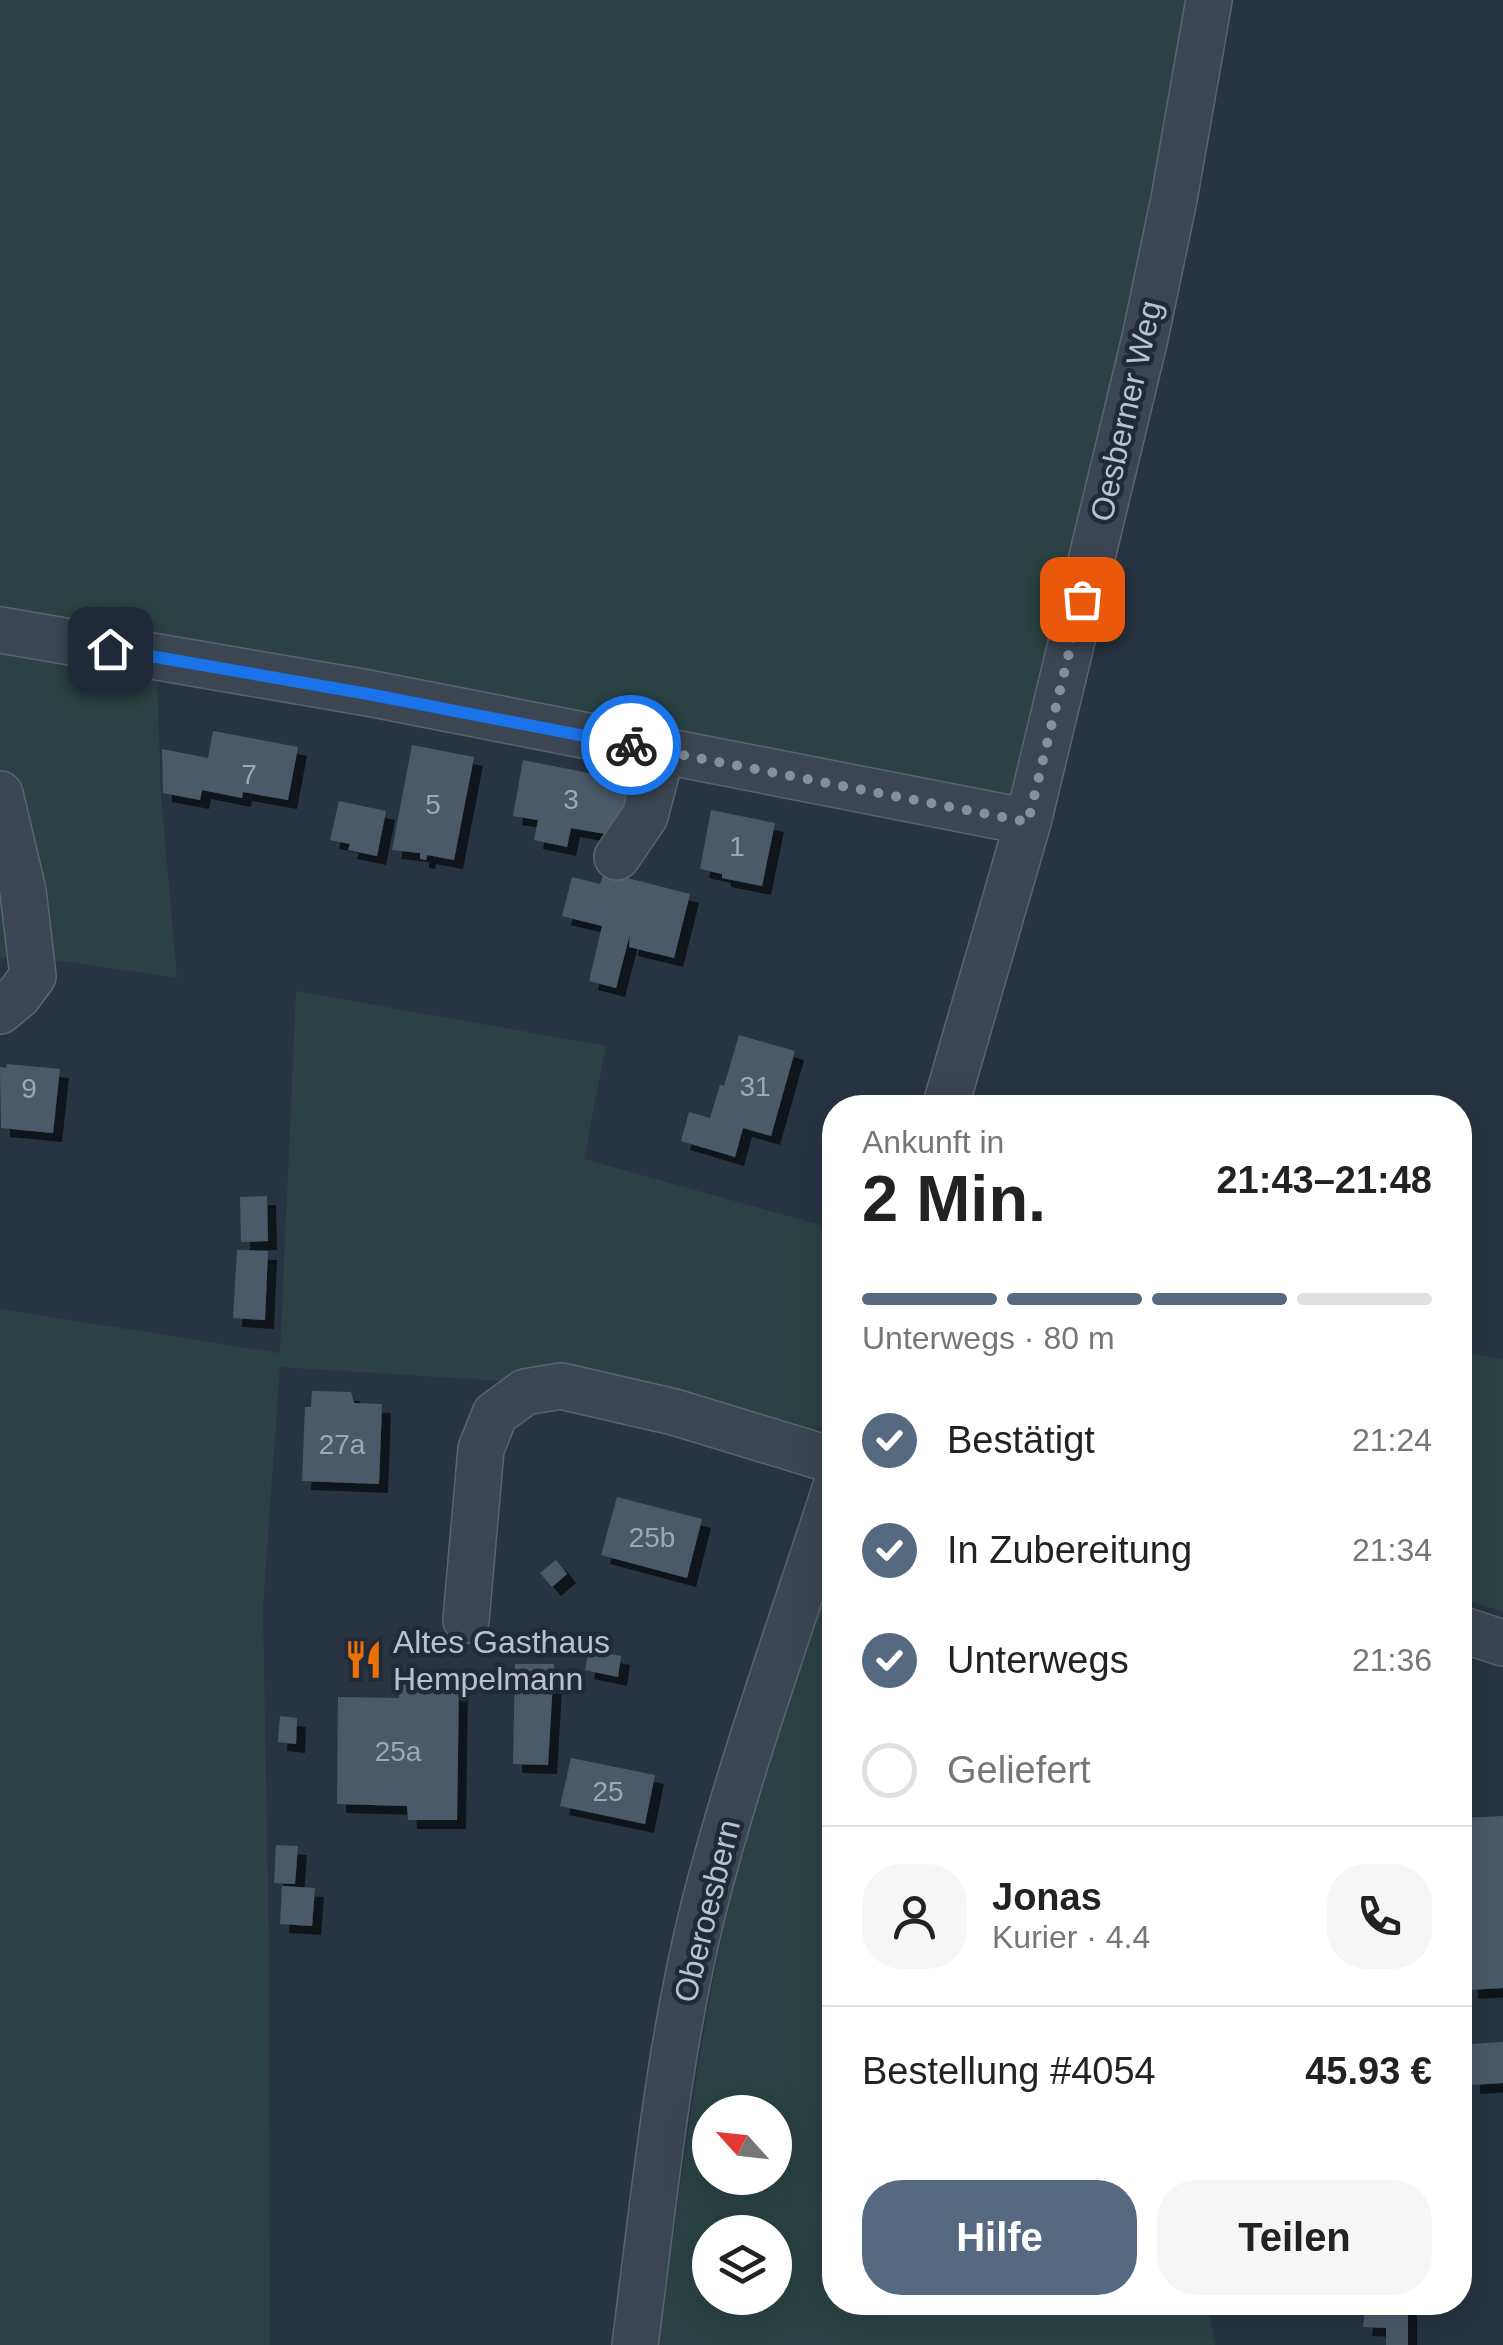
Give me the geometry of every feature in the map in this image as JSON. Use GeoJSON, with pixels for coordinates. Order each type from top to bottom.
{"type":"FeatureCollection","features":[{"type":"Feature","properties":{"kind":"street","name":"Oesberner Weg"},"geometry":{"type":"LineString","coordinates":[[949,1095],[1028,822],[1145,338],[1174,199],[1208,0]]}},
{"type":"Feature","properties":{"kind":"street"},"geometry":{"type":"LineString","coordinates":[[0,630],[368,694],[1028,822]]}},
{"type":"Feature","properties":{"kind":"street"},"geometry":{"type":"LineString","coordinates":[[617,856],[645,816],[662,750]]}},
{"type":"Feature","properties":{"kind":"street"},"geometry":{"type":"LineString","coordinates":[[0,794],[23,890],[33,976],[18,996],[0,1010]]}},
{"type":"Feature","properties":{"kind":"street"},"geometry":{"type":"LineString","coordinates":[[466,1620],[481,1449],[495,1414],[525,1392],[562,1386],[674,1412],[822,1458]]}},
{"type":"Feature","properties":{"kind":"street","name":"Oberoesbern"},"geometry":{"type":"LineString","coordinates":[[635,2345],[683,2004],[703,1912],[728,1818],[822,1530]]}},
{"type":"Feature","properties":{"kind":"street"},"geometry":{"type":"LineString","coordinates":[[1472,1633],[1503,1643]]}},
{"type":"Feature","properties":{"kind":"green space"},"geometry":{"type":"Polygon","coordinates":[[[0,0],[1197,0],[1158,226],[1018,804],[0,612],[0,0]]]}},
{"type":"Feature","properties":{"kind":"green space"},"geometry":{"type":"Polygon","coordinates":[[[0,645],[157,677],[161,795],[177,978],[13,954],[0,959],[0,645]]]}},
{"type":"Feature","properties":{"kind":"green space"},"geometry":{"type":"Polygon","coordinates":[[[296,991],[606,1046],[584,1159],[822,1225],[822,1427],[812,1431],[520,1382],[280,1367],[263,1606],[270,2345],[0,2345],[0,1309],[280,1353],[296,991]]]}},
{"type":"Feature","properties":{"kind":"green space"},"geometry":{"type":"Polygon","coordinates":[[[1472,1353],[1503,1359],[1503,1612],[1472,1602],[1472,1353]]]}},
{"type":"Feature","properties":{"kind":"green space"},"geometry":{"type":"Polygon","coordinates":[[[822,1586],[822,2315],[1210,2315],[1215,2345],[658,2345],[692,2107],[692,2195],[792,2195],[792,2095],[694,2095],[735,1882],[822,1586]]]}},
{"type":"Feature","properties":{"kind":"building"},"geometry":{"type":"Polygon","coordinates":[[[213,731],[298,747],[288,800],[243,792],[242,798],[202,790],[200,800],[163,793],[162,749],[208,758],[213,731]]]}},
{"type":"Feature","properties":{"kind":"building"},"geometry":{"type":"Polygon","coordinates":[[[412,745],[474,757],[454,860],[427,855],[426,860],[420,859],[420,853],[392,850],[412,745]]]}},
{"type":"Feature","properties":{"kind":"building"},"geometry":{"type":"Polygon","coordinates":[[[523,760],[629,781],[617,836],[571,828],[567,847],[534,840],[538,820],[513,816],[523,760]]]}},
{"type":"Feature","properties":{"kind":"building"},"geometry":{"type":"Polygon","coordinates":[[[339,801],[386,811],[377,856],[348,850],[350,844],[330,840],[339,801]]]}},
{"type":"Feature","properties":{"kind":"building"},"geometry":{"type":"Polygon","coordinates":[[[711,810],[775,823],[762,886],[700,869],[711,810]]]}},
{"type":"Feature","properties":{"kind":"building"},"geometry":{"type":"Polygon","coordinates":[[[604,872],[690,894],[674,958],[629,947],[630,934],[616,988],[589,981],[602,926],[562,916],[572,877],[600,884],[604,872]]]}},
{"type":"Feature","properties":{"kind":"building"},"geometry":{"type":"Polygon","coordinates":[[[739,1035],[795,1051],[771,1136],[743,1128],[735,1157],[681,1141],[689,1112],[710,1118],[739,1035]]]}},
{"type":"Feature","properties":{"kind":"building"},"geometry":{"type":"Polygon","coordinates":[[[7,1064],[60,1069],[53,1133],[1,1128],[0,1067],[6,1068],[7,1064]]]}},
{"type":"Feature","properties":{"kind":"building"},"geometry":{"type":"Polygon","coordinates":[[[267,1196],[268,1241],[241,1242],[240,1197],[267,1196]]]}},
{"type":"Feature","properties":{"kind":"building"},"geometry":{"type":"Polygon","coordinates":[[[237,1250],[268,1251],[265,1320],[233,1318],[237,1250]]]}},
{"type":"Feature","properties":{"kind":"building"},"geometry":{"type":"Polygon","coordinates":[[[312,1391],[351,1392],[354,1403],[382,1404],[379,1484],[302,1481],[305,1407],[311,1407],[312,1391]]]}},
{"type":"Feature","properties":{"kind":"building"},"geometry":{"type":"Polygon","coordinates":[[[617,1497],[702,1519],[687,1578],[601,1555],[617,1497]]]}},
{"type":"Feature","properties":{"kind":"building"},"geometry":{"type":"Polygon","coordinates":[[[556,1560],[567,1574],[552,1587],[540,1573],[556,1560]]]}},
{"type":"Feature","properties":{"kind":"building"},"geometry":{"type":"Polygon","coordinates":[[[589,1650],[621,1656],[618,1677],[585,1670],[589,1650]]]}},
{"type":"Feature","properties":{"kind":"building"},"geometry":{"type":"Polygon","coordinates":[[[515,1664],[554,1664],[548,1765],[513,1764],[515,1664]]]}},
{"type":"Feature","properties":{"kind":"building"},"geometry":{"type":"Polygon","coordinates":[[[400,1681],[459,1681],[457,1820],[408,1820],[407,1806],[337,1804],[338,1697],[399,1698],[400,1681]]]}},
{"type":"Feature","properties":{"kind":"building"},"geometry":{"type":"Polygon","coordinates":[[[280,1716],[297,1718],[296,1744],[278,1742],[280,1716]]]}},
{"type":"Feature","properties":{"kind":"building"},"geometry":{"type":"Polygon","coordinates":[[[571,1758],[655,1775],[645,1824],[560,1806],[571,1758]]]}},
{"type":"Feature","properties":{"kind":"building"},"geometry":{"type":"Polygon","coordinates":[[[1503,1816],[1503,1988],[1472,1990],[1472,1817],[1503,1816]]]}},
{"type":"Feature","properties":{"kind":"building"},"geometry":{"type":"Polygon","coordinates":[[[276,1845],[298,1846],[295,1884],[274,1883],[276,1845]]]}},
{"type":"Feature","properties":{"kind":"building"},"geometry":{"type":"Polygon","coordinates":[[[282,1886],[315,1888],[312,1926],[280,1924],[282,1886]]]}},
{"type":"Feature","properties":{"kind":"building"},"geometry":{"type":"Polygon","coordinates":[[[1503,2042],[1503,2083],[1472,2085],[1472,2044],[1503,2042]]]}},
{"type":"Feature","properties":{"kind":"building"},"geometry":{"type":"Polygon","coordinates":[[[1364,2315],[1408,2315],[1408,2345],[1386,2345],[1386,2328],[1363,2327],[1364,2315]]]}},
{"type":"Feature","properties":{"kind":"way so far"},"geometry":{"type":"LineString","coordinates":[[631,745],[1028,822],[1082,599]]}},
{"type":"Feature","properties":{"kind":"place","name":"Altes Gasthaus Hempelmann"},"geometry":{"type":"Point","coordinates":[363,1660]}},
{"type":"Feature","properties":{"kind":"route"},"geometry":{"type":"LineString","coordinates":[[110,649],[631,745]]}}]}
